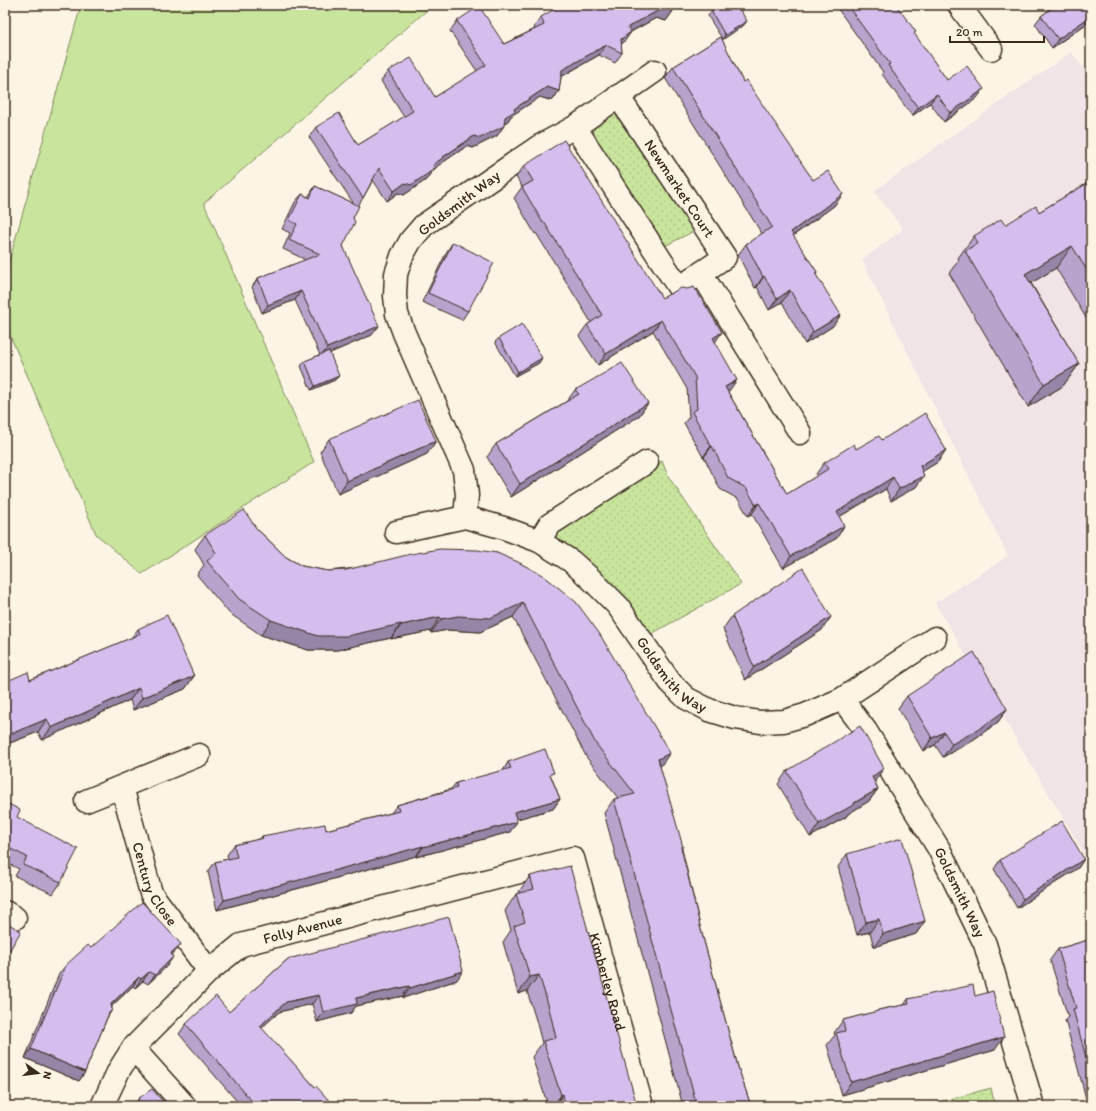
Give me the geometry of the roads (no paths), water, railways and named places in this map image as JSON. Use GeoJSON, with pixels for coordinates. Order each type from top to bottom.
{"type":"FeatureCollection","features":[{"type":"Feature","properties":{"kind":"street"},"geometry":{"type":"LineString","coordinates":[[958,5],[991,49]]}},
{"type":"Feature","properties":{"kind":"street","name":"Goldsmith Way"},"geometry":{"type":"LineString","coordinates":[[464,517],[467,495],[464,470],[406,338],[397,314],[394,296],[396,274],[402,256],[411,240],[424,225],[538,147],[575,127],[655,71]]}},
{"type":"Feature","properties":{"kind":"street","name":"Newmarket Court"},"geometry":{"type":"LineString","coordinates":[[575,127],[679,288],[725,257],[618,96]]}},
{"type":"Feature","properties":{"kind":"street"},"geometry":{"type":"LineString","coordinates":[[701,273],[800,433]]}},
{"type":"Feature","properties":{"kind":"street"},"geometry":{"type":"LineString","coordinates":[[539,542],[549,525],[647,462]]}},
{"type":"Feature","properties":{"kind":"street","name":"Goldsmith Way"},"geometry":{"type":"LineString","coordinates":[[396,532],[464,517],[504,528],[539,542],[571,561],[618,606],[670,682],[686,698],[709,710],[734,718],[760,722],[784,721],[805,714],[842,699],[935,638]]}},
{"type":"Feature","properties":{"kind":"street","name":"Goldsmith Way"},"geometry":{"type":"LineString","coordinates":[[842,699],[866,731],[940,849],[984,944],[1033,1106]]}},
{"type":"Feature","properties":{"kind":"street"},"geometry":{"type":"LineString","coordinates":[[86,801],[199,756]]}},
{"type":"Feature","properties":{"kind":"street","name":"Century Close"},"geometry":{"type":"LineString","coordinates":[[122,787],[151,893],[209,971]]}},
{"type":"Feature","properties":{"kind":"street","name":"Folly Avenue"},"geometry":{"type":"LineString","coordinates":[[102,1106],[119,1070],[132,1048],[209,971],[241,945],[573,858]]}},
{"type":"Feature","properties":{"kind":"street","name":"Kimberley Road"},"geometry":{"type":"LineString","coordinates":[[573,858],[642,1106]]}},
{"type":"Feature","properties":{"kind":"street"},"geometry":{"type":"LineString","coordinates":[[132,1048],[185,1106]]}}]}
